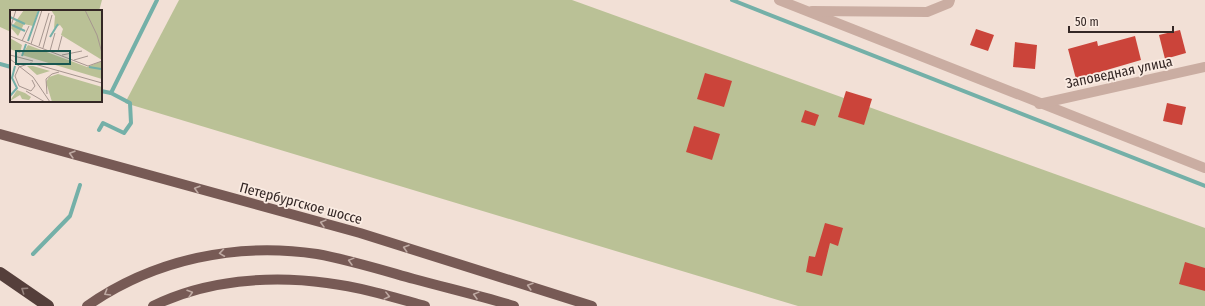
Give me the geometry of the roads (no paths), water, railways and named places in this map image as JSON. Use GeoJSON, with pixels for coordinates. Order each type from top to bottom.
{"type":"FeatureCollection","features":[{"type":"Feature","properties":{"kind":"highway"},"geometry":{"type":"LineString","coordinates":[[0,273],[48,306]]}},
{"type":"Feature","properties":{"kind":"main road","name":"Петербургское шоссе"},"geometry":{"type":"LineString","coordinates":[[0,134],[360,233],[592,306]]}},
{"type":"Feature","properties":{"kind":"main road"},"geometry":{"type":"LineString","coordinates":[[87,306],[128,282],[161,268],[208,256],[256,250],[293,251],[341,259],[514,306]]}},
{"type":"Feature","properties":{"kind":"main road"},"geometry":{"type":"LineString","coordinates":[[153,306],[211,287],[269,280],[304,280],[339,285],[425,306]]}},
{"type":"Feature","properties":{"kind":"street"},"geometry":{"type":"LineString","coordinates":[[780,0],[1039,104],[1205,168]]}},
{"type":"Feature","properties":{"kind":"street"},"geometry":{"type":"LineString","coordinates":[[806,11],[927,12],[949,3],[950,0]]}},
{"type":"Feature","properties":{"kind":"street","name":"Заповедная улица"},"geometry":{"type":"LineString","coordinates":[[1039,104],[1205,67]]}},
{"type":"Feature","properties":{"kind":"waterway"},"geometry":{"type":"LineString","coordinates":[[99,130],[103,123],[124,133],[131,123],[130,103],[111,93],[157,0]]}},
{"type":"Feature","properties":{"kind":"waterway"},"geometry":{"type":"LineString","coordinates":[[732,0],[1205,186]]}},
{"type":"Feature","properties":{"kind":"waterway"},"geometry":{"type":"LineString","coordinates":[[0,64],[10,67]]}},
{"type":"Feature","properties":{"kind":"waterway"},"geometry":{"type":"LineString","coordinates":[[102,91],[111,93]]}},
{"type":"Feature","properties":{"kind":"waterway"},"geometry":{"type":"LineString","coordinates":[[33,254],[70,216],[80,185]]}}]}
